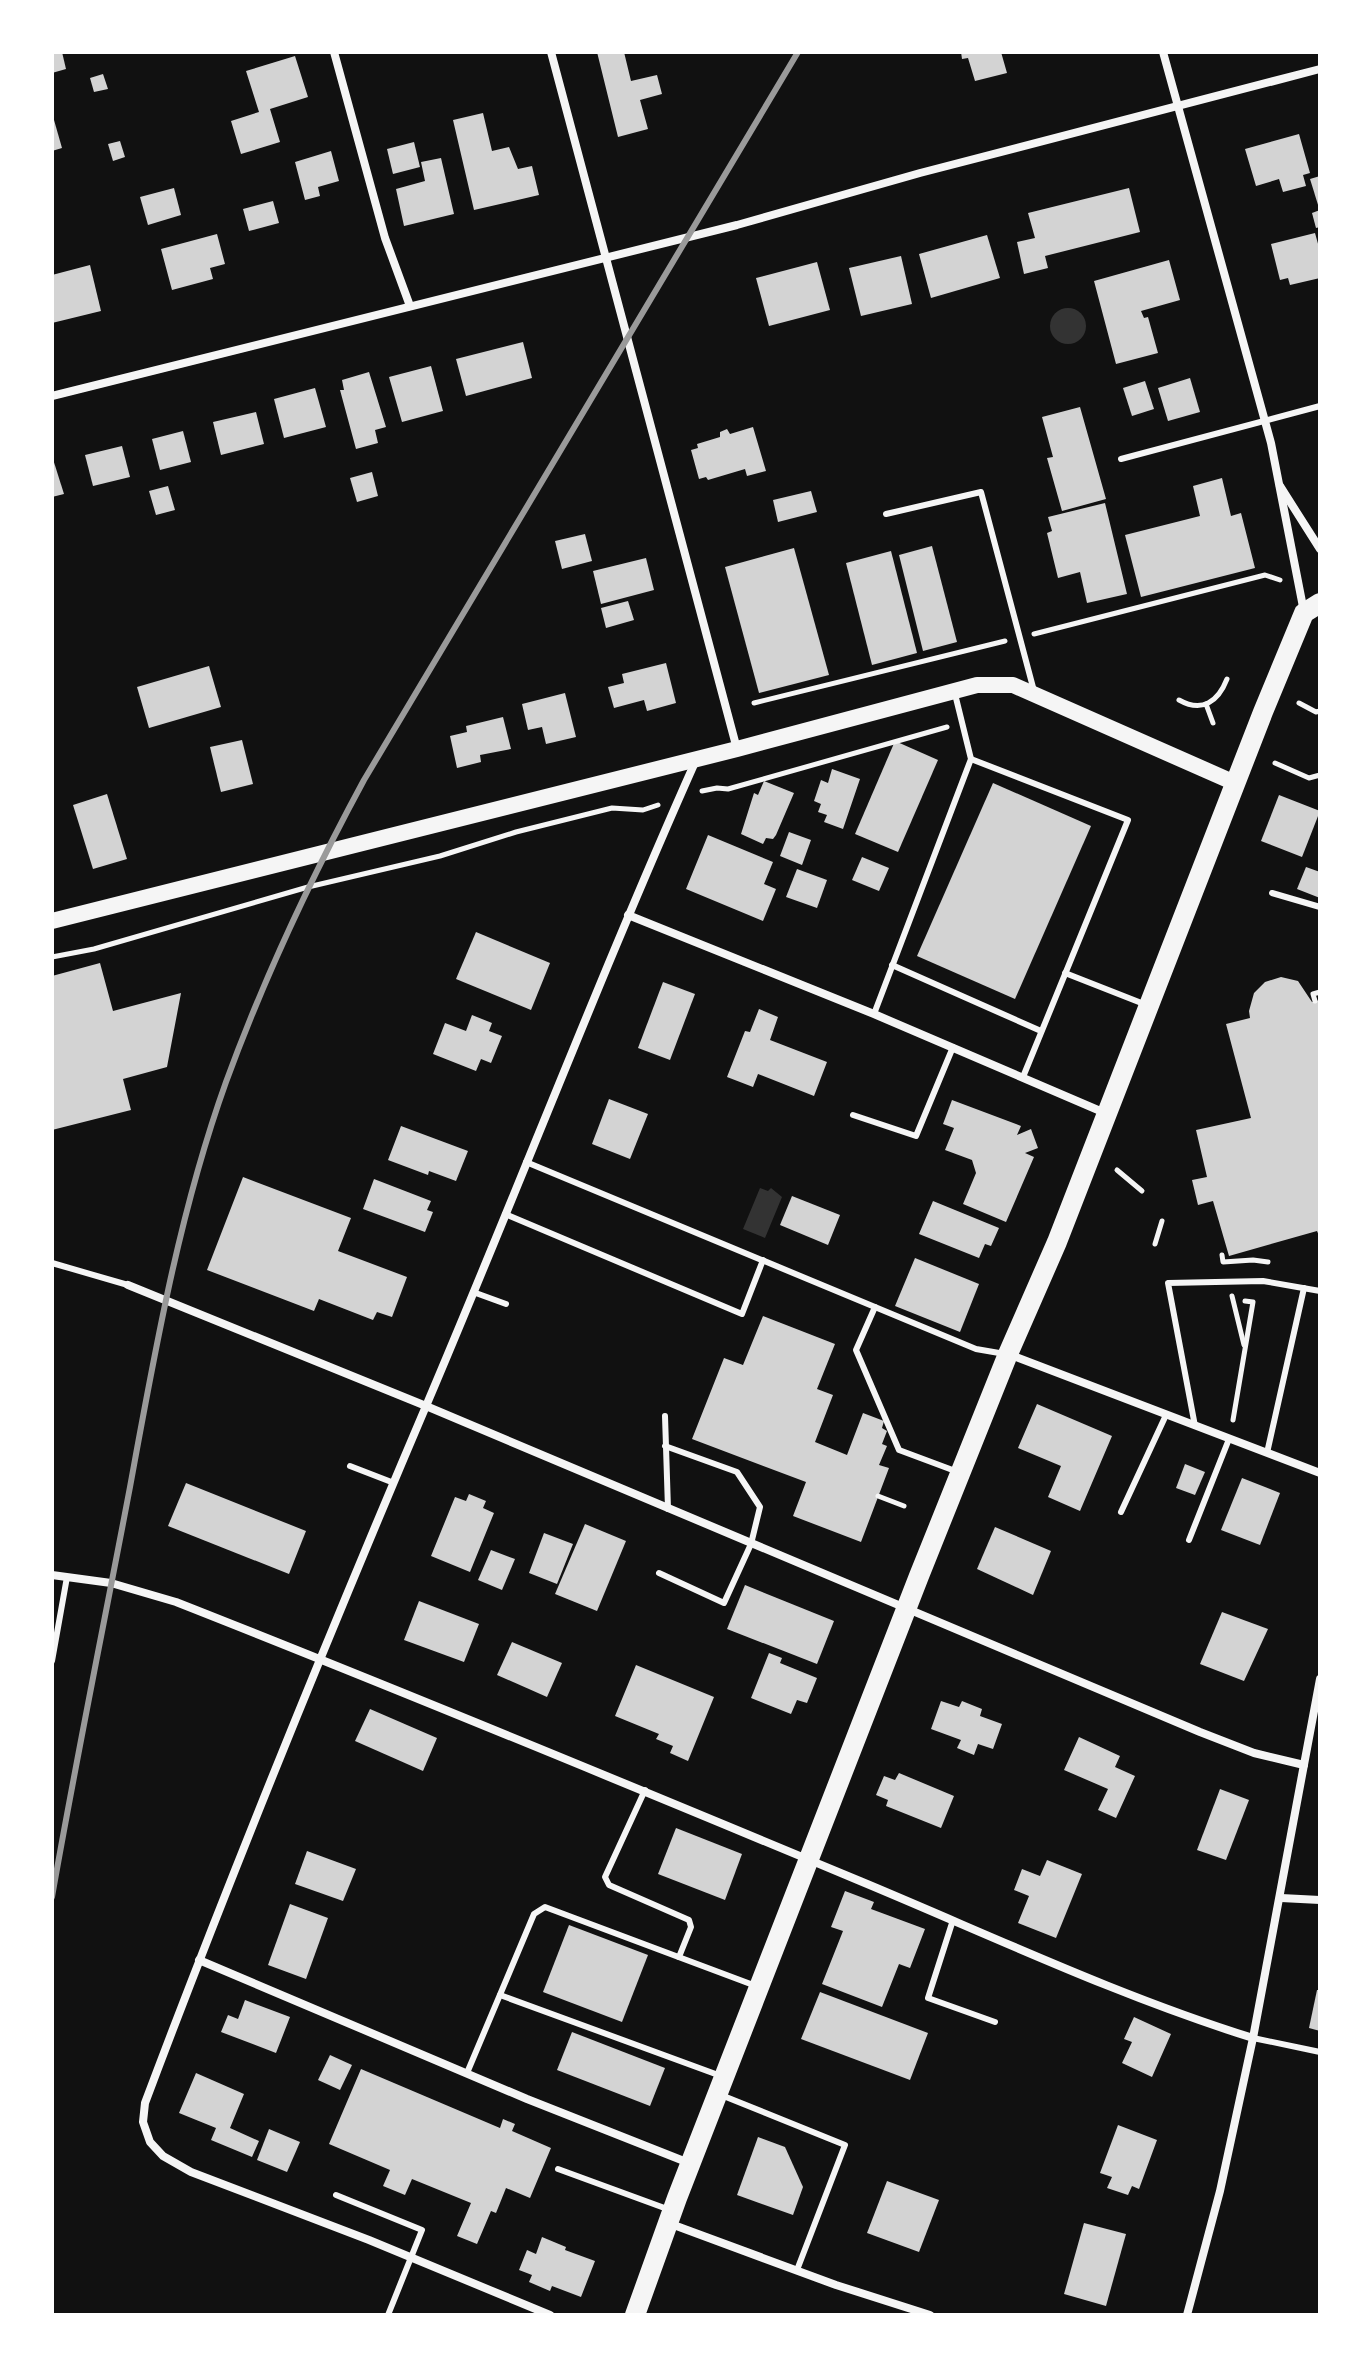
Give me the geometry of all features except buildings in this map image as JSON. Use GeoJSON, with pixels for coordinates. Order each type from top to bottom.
{"type":"FeatureCollection","features":[{"type":"Feature","properties":{"kind":"main road"},"geometry":{"type":"LineString","coordinates":[[635,2315],[807,1860],[1008,1354],[1057,1242],[1235,783],[1312,608]]}},
{"type":"Feature","properties":{"kind":"main road"},"geometry":{"type":"LineString","coordinates":[[52,921],[737,749],[977,685],[1013,685],[1235,783]]}},
{"type":"Feature","properties":{"kind":"street"},"geometry":{"type":"LineString","coordinates":[[334,52],[385,238],[410,306]]}},
{"type":"Feature","properties":{"kind":"street"},"geometry":{"type":"LineString","coordinates":[[551,52],[737,749]]}},
{"type":"Feature","properties":{"kind":"street"},"geometry":{"type":"LineString","coordinates":[[1163,52],[1265,421],[1277,482],[1312,608]]}},
{"type":"Feature","properties":{"kind":"street"},"geometry":{"type":"LineString","coordinates":[[52,396],[737,225],[920,173],[1320,69]]}},
{"type":"Feature","properties":{"kind":"street"},"geometry":{"type":"LineString","coordinates":[[1277,482],[1320,549]]}},
{"type":"Feature","properties":{"kind":"street"},"geometry":{"type":"LineString","coordinates":[[550,2315],[411,2257],[191,2172],[163,2156],[150,2142],[143,2122],[145,2103],[199,1960],[628,915],[696,759]]}},
{"type":"Feature","properties":{"kind":"street"},"geometry":{"type":"LineString","coordinates":[[628,915],[874,1014],[1106,1114]]}},
{"type":"Feature","properties":{"kind":"street"},"geometry":{"type":"LineString","coordinates":[[128,1285],[426,1406],[1200,1732],[1254,1753],[1304,1765]]}},
{"type":"Feature","properties":{"kind":"street"},"geometry":{"type":"LineString","coordinates":[[1008,1354],[1320,1473]]}},
{"type":"Feature","properties":{"kind":"street"},"geometry":{"type":"LineString","coordinates":[[52,1575],[138,1589],[176,1602],[645,1790],[1187,2016],[1253,2038]]}},
{"type":"Feature","properties":{"kind":"street"},"geometry":{"type":"LineString","coordinates":[[1187,2315],[1220,2191],[1253,2038],[1320,1679]]}},
{"type":"Feature","properties":{"kind":"street"},"geometry":{"type":"LineString","coordinates":[[1281,1898],[1320,1900]]}},
{"type":"Feature","properties":{"kind":"street"},"geometry":{"type":"LineString","coordinates":[[199,1960],[691,2163]]}},
{"type":"Feature","properties":{"kind":"street"},"geometry":{"type":"LineString","coordinates":[[671,2217],[797,2270],[930,2315]]}},
{"type":"Feature","properties":{"kind":"lane"},"geometry":{"type":"LineString","coordinates":[[1121,459],[1320,406]]}},
{"type":"Feature","properties":{"kind":"lane"},"geometry":{"type":"LineString","coordinates":[[886,514],[981,492],[1035,695]]}},
{"type":"Feature","properties":{"kind":"lane"},"geometry":{"type":"LineString","coordinates":[[874,1014],[971,759],[955,691]]}},
{"type":"Feature","properties":{"kind":"lane"},"geometry":{"type":"LineString","coordinates":[[971,759],[1128,820],[1023,1077]]}},
{"type":"Feature","properties":{"kind":"lane"},"geometry":{"type":"LineString","coordinates":[[1272,893],[1320,907]]}},
{"type":"Feature","properties":{"kind":"lane"},"geometry":{"type":"LineString","coordinates":[[892,965],[1041,1031]]}},
{"type":"Feature","properties":{"kind":"lane"},"geometry":{"type":"LineString","coordinates":[[1065,973],[1148,1006]]}},
{"type":"Feature","properties":{"kind":"lane"},"geometry":{"type":"LineString","coordinates":[[853,1115],[916,1136],[953,1047]]}},
{"type":"Feature","properties":{"kind":"lane"},"geometry":{"type":"LineString","coordinates":[[526,1162],[976,1349],[1008,1354]]}},
{"type":"Feature","properties":{"kind":"lane"},"geometry":{"type":"LineString","coordinates":[[505,1214],[742,1314],[763,1260]]}},
{"type":"Feature","properties":{"kind":"lane"},"geometry":{"type":"LineString","coordinates":[[52,1263],[128,1285]]}},
{"type":"Feature","properties":{"kind":"lane"},"geometry":{"type":"LineString","coordinates":[[1195,1426],[1168,1283],[1263,1281],[1320,1291]]}},
{"type":"Feature","properties":{"kind":"lane"},"geometry":{"type":"LineString","coordinates":[[1267,1453],[1304,1288]]}},
{"type":"Feature","properties":{"kind":"lane"},"geometry":{"type":"LineString","coordinates":[[473,1292],[506,1304]]}},
{"type":"Feature","properties":{"kind":"lane"},"geometry":{"type":"LineString","coordinates":[[875,1307],[856,1350],[899,1450],[961,1473]]}},
{"type":"Feature","properties":{"kind":"lane"},"geometry":{"type":"LineString","coordinates":[[1121,1512],[1166,1415]]}},
{"type":"Feature","properties":{"kind":"lane"},"geometry":{"type":"LineString","coordinates":[[665,1416],[668,1509]]}},
{"type":"Feature","properties":{"kind":"lane"},"geometry":{"type":"LineString","coordinates":[[1189,1540],[1229,1439]]}},
{"type":"Feature","properties":{"kind":"lane"},"geometry":{"type":"LineString","coordinates":[[659,1573],[724,1603],[751,1544],[760,1507],[737,1472],[665,1446]]}},
{"type":"Feature","properties":{"kind":"lane"},"geometry":{"type":"LineString","coordinates":[[350,1466],[394,1483]]}},
{"type":"Feature","properties":{"kind":"lane"},"geometry":{"type":"LineString","coordinates":[[52,1661],[67,1577]]}},
{"type":"Feature","properties":{"kind":"lane"},"geometry":{"type":"LineString","coordinates":[[645,1790],[605,1877],[609,1885],[689,1920],[691,1927],[679,1957]]}},
{"type":"Feature","properties":{"kind":"lane"},"geometry":{"type":"LineString","coordinates":[[467,2073],[534,1914],[545,1907],[759,1987]]}},
{"type":"Feature","properties":{"kind":"lane"},"geometry":{"type":"LineString","coordinates":[[953,1920],[928,1998],[995,2022]]}},
{"type":"Feature","properties":{"kind":"lane"},"geometry":{"type":"LineString","coordinates":[[500,1995],[721,2086],[845,2145],[797,2270]]}},
{"type":"Feature","properties":{"kind":"lane"},"geometry":{"type":"LineString","coordinates":[[1253,2038],[1320,2052]]}},
{"type":"Feature","properties":{"kind":"lane"},"geometry":{"type":"LineString","coordinates":[[558,2169],[671,2217]]}},
{"type":"Feature","properties":{"kind":"lane"},"geometry":{"type":"LineString","coordinates":[[336,2195],[422,2230],[388,2315]]}},
{"type":"Feature","properties":{"kind":"path"},"geometry":{"type":"LineString","coordinates":[[1265,575],[1286,582]]}},
{"type":"Feature","properties":{"kind":"path"},"geometry":{"type":"LineString","coordinates":[[1179,700],[1195,707],[1206,704],[1218,698],[1227,679]]}},
{"type":"Feature","properties":{"kind":"path"},"geometry":{"type":"LineString","coordinates":[[1299,703],[1320,711]]}},
{"type":"Feature","properties":{"kind":"path"},"geometry":{"type":"LineString","coordinates":[[1206,704],[1213,723]]}},
{"type":"Feature","properties":{"kind":"path"},"geometry":{"type":"LineString","coordinates":[[704,791],[728,789],[950,726]]}},
{"type":"Feature","properties":{"kind":"path"},"geometry":{"type":"LineString","coordinates":[[1275,763],[1309,778],[1320,775]]}},
{"type":"Feature","properties":{"kind":"path"},"geometry":{"type":"LineString","coordinates":[[52,957],[94,949],[308,887],[440,856],[530,828],[612,808],[643,810]]}},
{"type":"Feature","properties":{"kind":"path"},"geometry":{"type":"LineString","coordinates":[[1315,1001],[1313,994],[1320,992]]}},
{"type":"Feature","properties":{"kind":"path"},"geometry":{"type":"LineString","coordinates":[[1117,1170],[1142,1191]]}},
{"type":"Feature","properties":{"kind":"path"},"geometry":{"type":"LineString","coordinates":[[1155,1244],[1162,1221]]}},
{"type":"Feature","properties":{"kind":"path"},"geometry":{"type":"LineString","coordinates":[[1233,1420],[1253,1302],[1232,1297],[1244,1348]]}},
{"type":"Feature","properties":{"kind":"path"},"geometry":{"type":"LineString","coordinates":[[878,1496],[904,1506]]}},
{"type":"Feature","properties":{"kind":"shaded area"},"geometry":{"type":"Polygon","coordinates":[[[1068,308],[1081,313],[1086,326],[1081,339],[1068,344],[1055,339],[1050,326],[1055,313],[1068,308]]]}},
{"type":"Feature","properties":{"kind":"shaded area"},"geometry":{"type":"Polygon","coordinates":[[[760,1188],[768,1191],[771,1188],[782,1197],[765,1238],[743,1229],[760,1188]]]}},
{"type":"Feature","properties":{"kind":"railway"},"geometry":{"type":"LineString","coordinates":[[52,1897],[170,1283],[209,1131],[256,1005],[307,891],[364,780],[798,52]]}}]}
